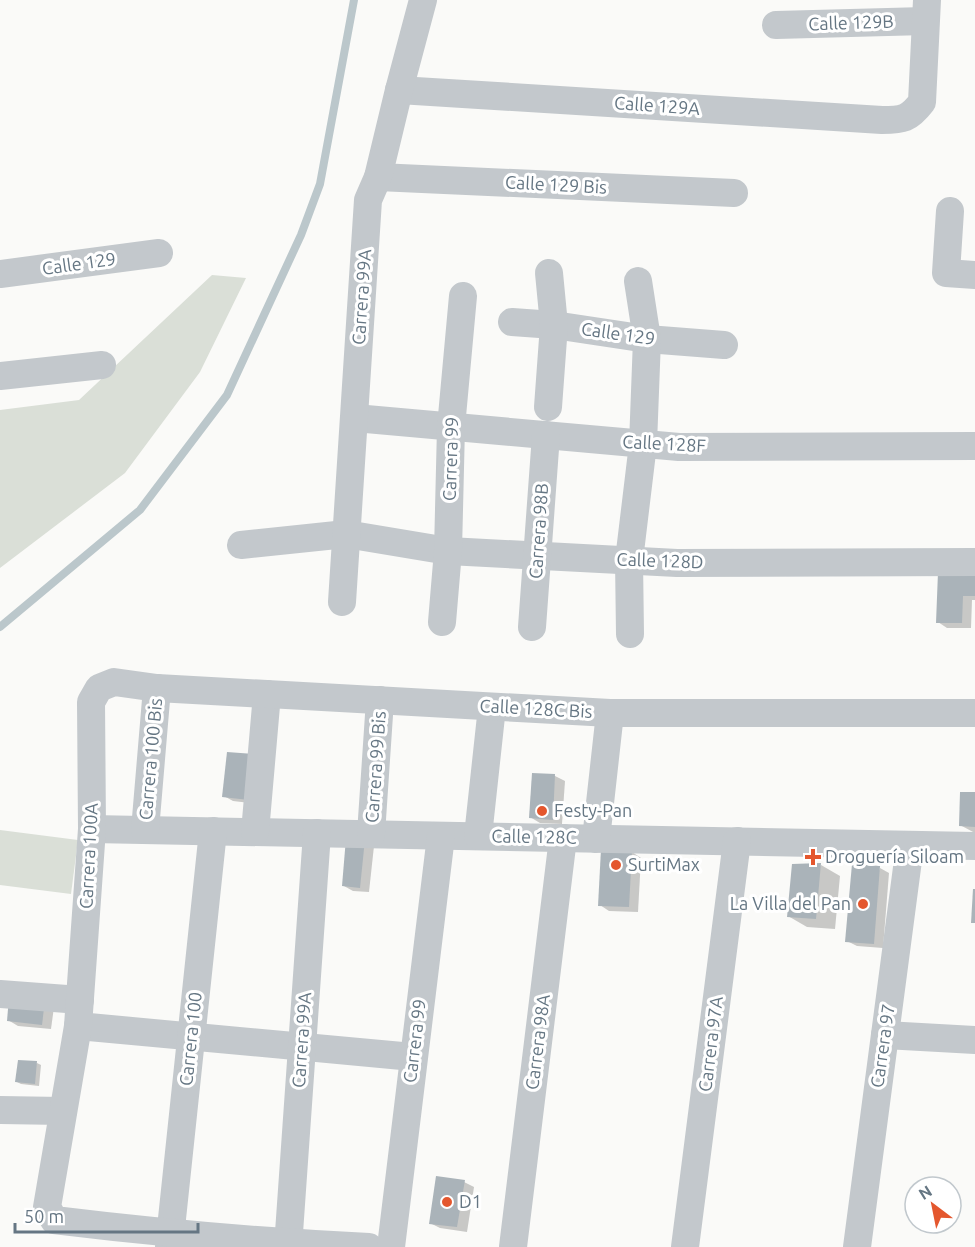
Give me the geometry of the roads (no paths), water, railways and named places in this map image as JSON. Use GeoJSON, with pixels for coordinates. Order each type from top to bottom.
{"type":"FeatureCollection","features":[{"type":"Feature","properties":{"kind":"street","name":"Carrera 99A"},"geometry":{"type":"LineString","coordinates":[[342,602],[368,201],[378,177],[423,0]]}},
{"type":"Feature","properties":{"kind":"street","name":"Calle 129A"},"geometry":{"type":"LineString","coordinates":[[399,90],[901,120],[913,114],[922,102],[926,11]]}},
{"type":"Feature","properties":{"kind":"street","name":"Calle 129B"},"geometry":{"type":"LineString","coordinates":[[776,26],[926,11]]}},
{"type":"Feature","properties":{"kind":"street","name":"Calle 129 Bis"},"geometry":{"type":"LineString","coordinates":[[378,177],[734,193]]}},
{"type":"Feature","properties":{"kind":"street"},"geometry":{"type":"LineString","coordinates":[[950,211],[946,273],[975,274]]}},
{"type":"Feature","properties":{"kind":"street","name":"Calle 129"},"geometry":{"type":"LineString","coordinates":[[0,274],[159,253]]}},
{"type":"Feature","properties":{"kind":"street"},"geometry":{"type":"LineString","coordinates":[[548,407],[554,325],[549,273]]}},
{"type":"Feature","properties":{"kind":"street"},"geometry":{"type":"LineString","coordinates":[[630,634],[629,560],[643,444],[647,339],[638,281]]}},
{"type":"Feature","properties":{"kind":"street","name":"Carrera 99"},"geometry":{"type":"LineString","coordinates":[[442,622],[448,551],[451,427],[463,296]]}},
{"type":"Feature","properties":{"kind":"street","name":"Calle 129"},"geometry":{"type":"LineString","coordinates":[[512,322],[554,325],[647,339],[724,345]]}},
{"type":"Feature","properties":{"kind":"street"},"geometry":{"type":"LineString","coordinates":[[0,376],[102,364]]}},
{"type":"Feature","properties":{"kind":"street","name":"Calle 128F"},"geometry":{"type":"LineString","coordinates":[[354,418],[679,447],[975,446]]}},
{"type":"Feature","properties":{"kind":"street","name":"Carrera 98B"},"geometry":{"type":"LineString","coordinates":[[532,627],[546,435]]}},
{"type":"Feature","properties":{"kind":"street","name":"Calle 128D"},"geometry":{"type":"LineString","coordinates":[[241,545],[346,534],[448,551],[677,563],[975,562]]}},
{"type":"Feature","properties":{"kind":"street","name":"Calle 128C Bis"},"geometry":{"type":"LineString","coordinates":[[99,688],[114,682],[157,688],[610,713],[975,713]]}},
{"type":"Feature","properties":{"kind":"street","name":"Carrera 100A"},"geometry":{"type":"LineString","coordinates":[[99,688],[91,702],[92,829],[79,1013],[47,1207],[54,1220],[169,1241]]}},
{"type":"Feature","properties":{"kind":"street","name":"Carrera 100 Bis"},"geometry":{"type":"LineString","coordinates":[[145,830],[157,688]]}},
{"type":"Feature","properties":{"kind":"street"},"geometry":{"type":"LineString","coordinates":[[255,832],[267,694]]}},
{"type":"Feature","properties":{"kind":"street","name":"Carrera 99 Bis"},"geometry":{"type":"LineString","coordinates":[[371,834],[380,700]]}},
{"type":"Feature","properties":{"kind":"street"},"geometry":{"type":"LineString","coordinates":[[478,836],[492,707]]}},
{"type":"Feature","properties":{"kind":"street"},"geometry":{"type":"LineString","coordinates":[[596,839],[610,713]]}},
{"type":"Feature","properties":{"kind":"street","name":"Calle 128C"},"geometry":{"type":"LineString","coordinates":[[92,829],[975,846]]}},
{"type":"Feature","properties":{"kind":"street","name":"Carrera 100"},"geometry":{"type":"LineString","coordinates":[[169,1241],[213,831]]}},
{"type":"Feature","properties":{"kind":"street","name":"Carrera 99A"},"geometry":{"type":"LineString","coordinates":[[288,1245],[317,833]]}},
{"type":"Feature","properties":{"kind":"street","name":"Carrera 99"},"geometry":{"type":"LineString","coordinates":[[391,1247],[441,836]]}},
{"type":"Feature","properties":{"kind":"street","name":"Carrera 98A"},"geometry":{"type":"LineString","coordinates":[[513,1247],[562,838]]}},
{"type":"Feature","properties":{"kind":"street","name":"Carrera 97A"},"geometry":{"type":"LineString","coordinates":[[686,1247],[737,841]]}},
{"type":"Feature","properties":{"kind":"street","name":"Carrera 97"},"geometry":{"type":"LineString","coordinates":[[857,1247],[910,844]]}},
{"type":"Feature","properties":{"kind":"street"},"geometry":{"type":"LineString","coordinates":[[0,994],[191,1036],[413,1056]]}},
{"type":"Feature","properties":{"kind":"street"},"geometry":{"type":"LineString","coordinates":[[885,1035],[975,1040]]}},
{"type":"Feature","properties":{"kind":"street"},"geometry":{"type":"LineString","coordinates":[[0,1110],[63,1111]]}},
{"type":"Feature","properties":{"kind":"street"},"geometry":{"type":"LineString","coordinates":[[169,1241],[369,1247]]}},
{"type":"Feature","properties":{"kind":"waterway"},"geometry":{"type":"LineString","coordinates":[[0,627],[140,510],[227,395],[301,235],[320,184],[354,0]]}},
{"type":"Feature","properties":{"kind":"place","name":"Festy-Pan"},"geometry":{"type":"Point","coordinates":[542,811]}},
{"type":"Feature","properties":{"kind":"place","name":"Droguería Siloam"},"geometry":{"type":"Point","coordinates":[813,857]}},
{"type":"Feature","properties":{"kind":"place","name":"SurtiMax"},"geometry":{"type":"Point","coordinates":[616,865]}},
{"type":"Feature","properties":{"kind":"place","name":"La Villa del Pan"},"geometry":{"type":"Point","coordinates":[863,904]}},
{"type":"Feature","properties":{"kind":"place","name":"D1"},"geometry":{"type":"Point","coordinates":[447,1202]}}]}
